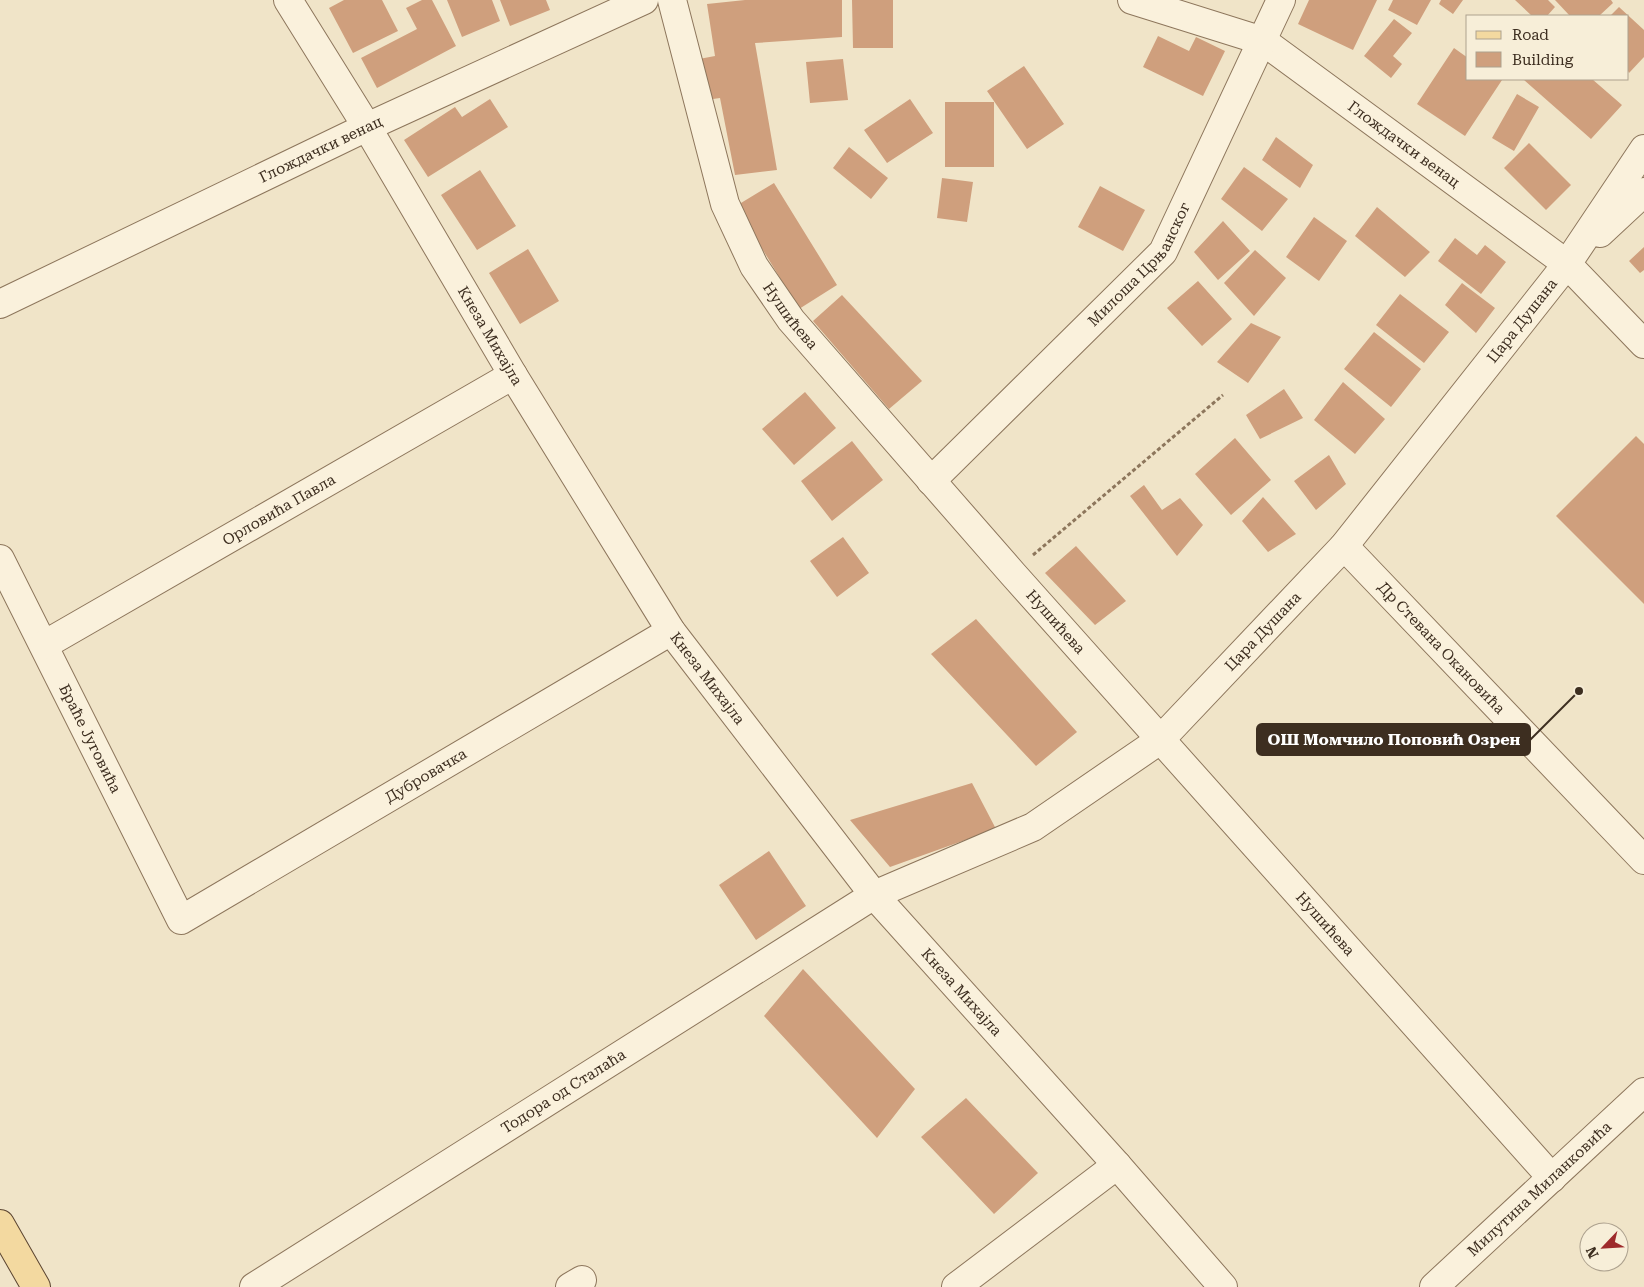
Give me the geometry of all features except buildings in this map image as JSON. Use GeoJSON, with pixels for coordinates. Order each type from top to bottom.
{"type":"FeatureCollection","features":[{"type":"Feature","properties":{"kind":"main road"},"geometry":{"type":"LineString","coordinates":[[0,1224],[36,1287]]}},
{"type":"Feature","properties":{"kind":"street","name":"Кнеза Михајла"},"geometry":{"type":"LineString","coordinates":[[288,0],[367,127],[513,375],[671,631],[874,895],[1117,1165],[1223,1287]]}},
{"type":"Feature","properties":{"kind":"street","name":"Глождачки венац"},"geometry":{"type":"LineString","coordinates":[[0,304],[367,127],[644,0]]}},
{"type":"Feature","properties":{"kind":"street","name":"Нушићева"},"geometry":{"type":"LineString","coordinates":[[672,0],[726,204],[754,266],[791,320],[1160,740],[1552,1178]]}},
{"type":"Feature","properties":{"kind":"street","name":"Глождачки венац"},"geometry":{"type":"LineString","coordinates":[[1132,0],[1263,40],[1566,264],[1644,344]]}},
{"type":"Feature","properties":{"kind":"street","name":"Милоша Црњанског"},"geometry":{"type":"LineString","coordinates":[[931,481],[1163,252],[1282,0]]}},
{"type":"Feature","properties":{"kind":"street","name":"Цара Душана"},"geometry":{"type":"LineString","coordinates":[[874,895],[1033,827],[1160,740],[1344,546],[1566,264],[1644,149]]}},
{"type":"Feature","properties":{"kind":"street","name":"Цара Душана"},"geometry":{"type":"LineString","coordinates":[[1566,264],[1644,192]]}},
{"type":"Feature","properties":{"kind":"street","name":"Орловића Павла"},"geometry":{"type":"LineString","coordinates":[[44,644],[513,375]]}},
{"type":"Feature","properties":{"kind":"street","name":"Др Стевана Окановића"},"geometry":{"type":"LineString","coordinates":[[1344,546],[1644,860]]}},
{"type":"Feature","properties":{"kind":"street","name":"Браће Југовића"},"geometry":{"type":"LineString","coordinates":[[0,559],[181,920]]}},
{"type":"Feature","properties":{"kind":"street","name":"Дубровачка"},"geometry":{"type":"LineString","coordinates":[[181,920],[671,631]]}},
{"type":"Feature","properties":{"kind":"street","name":"Тодора од Сталаћа"},"geometry":{"type":"LineString","coordinates":[[254,1287],[874,895]]}},
{"type":"Feature","properties":{"kind":"street","name":"Милутина Миланковића"},"geometry":{"type":"LineString","coordinates":[[1434,1287],[1644,1092]]}},
{"type":"Feature","properties":{"kind":"street"},"geometry":{"type":"LineString","coordinates":[[956,1287],[1117,1165]]}},
{"type":"Feature","properties":{"kind":"path"},"geometry":{"type":"LineString","coordinates":[[1012,573],[1223,395]]}},
{"type":"Feature","properties":{"kind":"place","name":"ОШ Момчило Поповић Озрен"},"geometry":{"type":"Point","coordinates":[1579,691]}}]}
